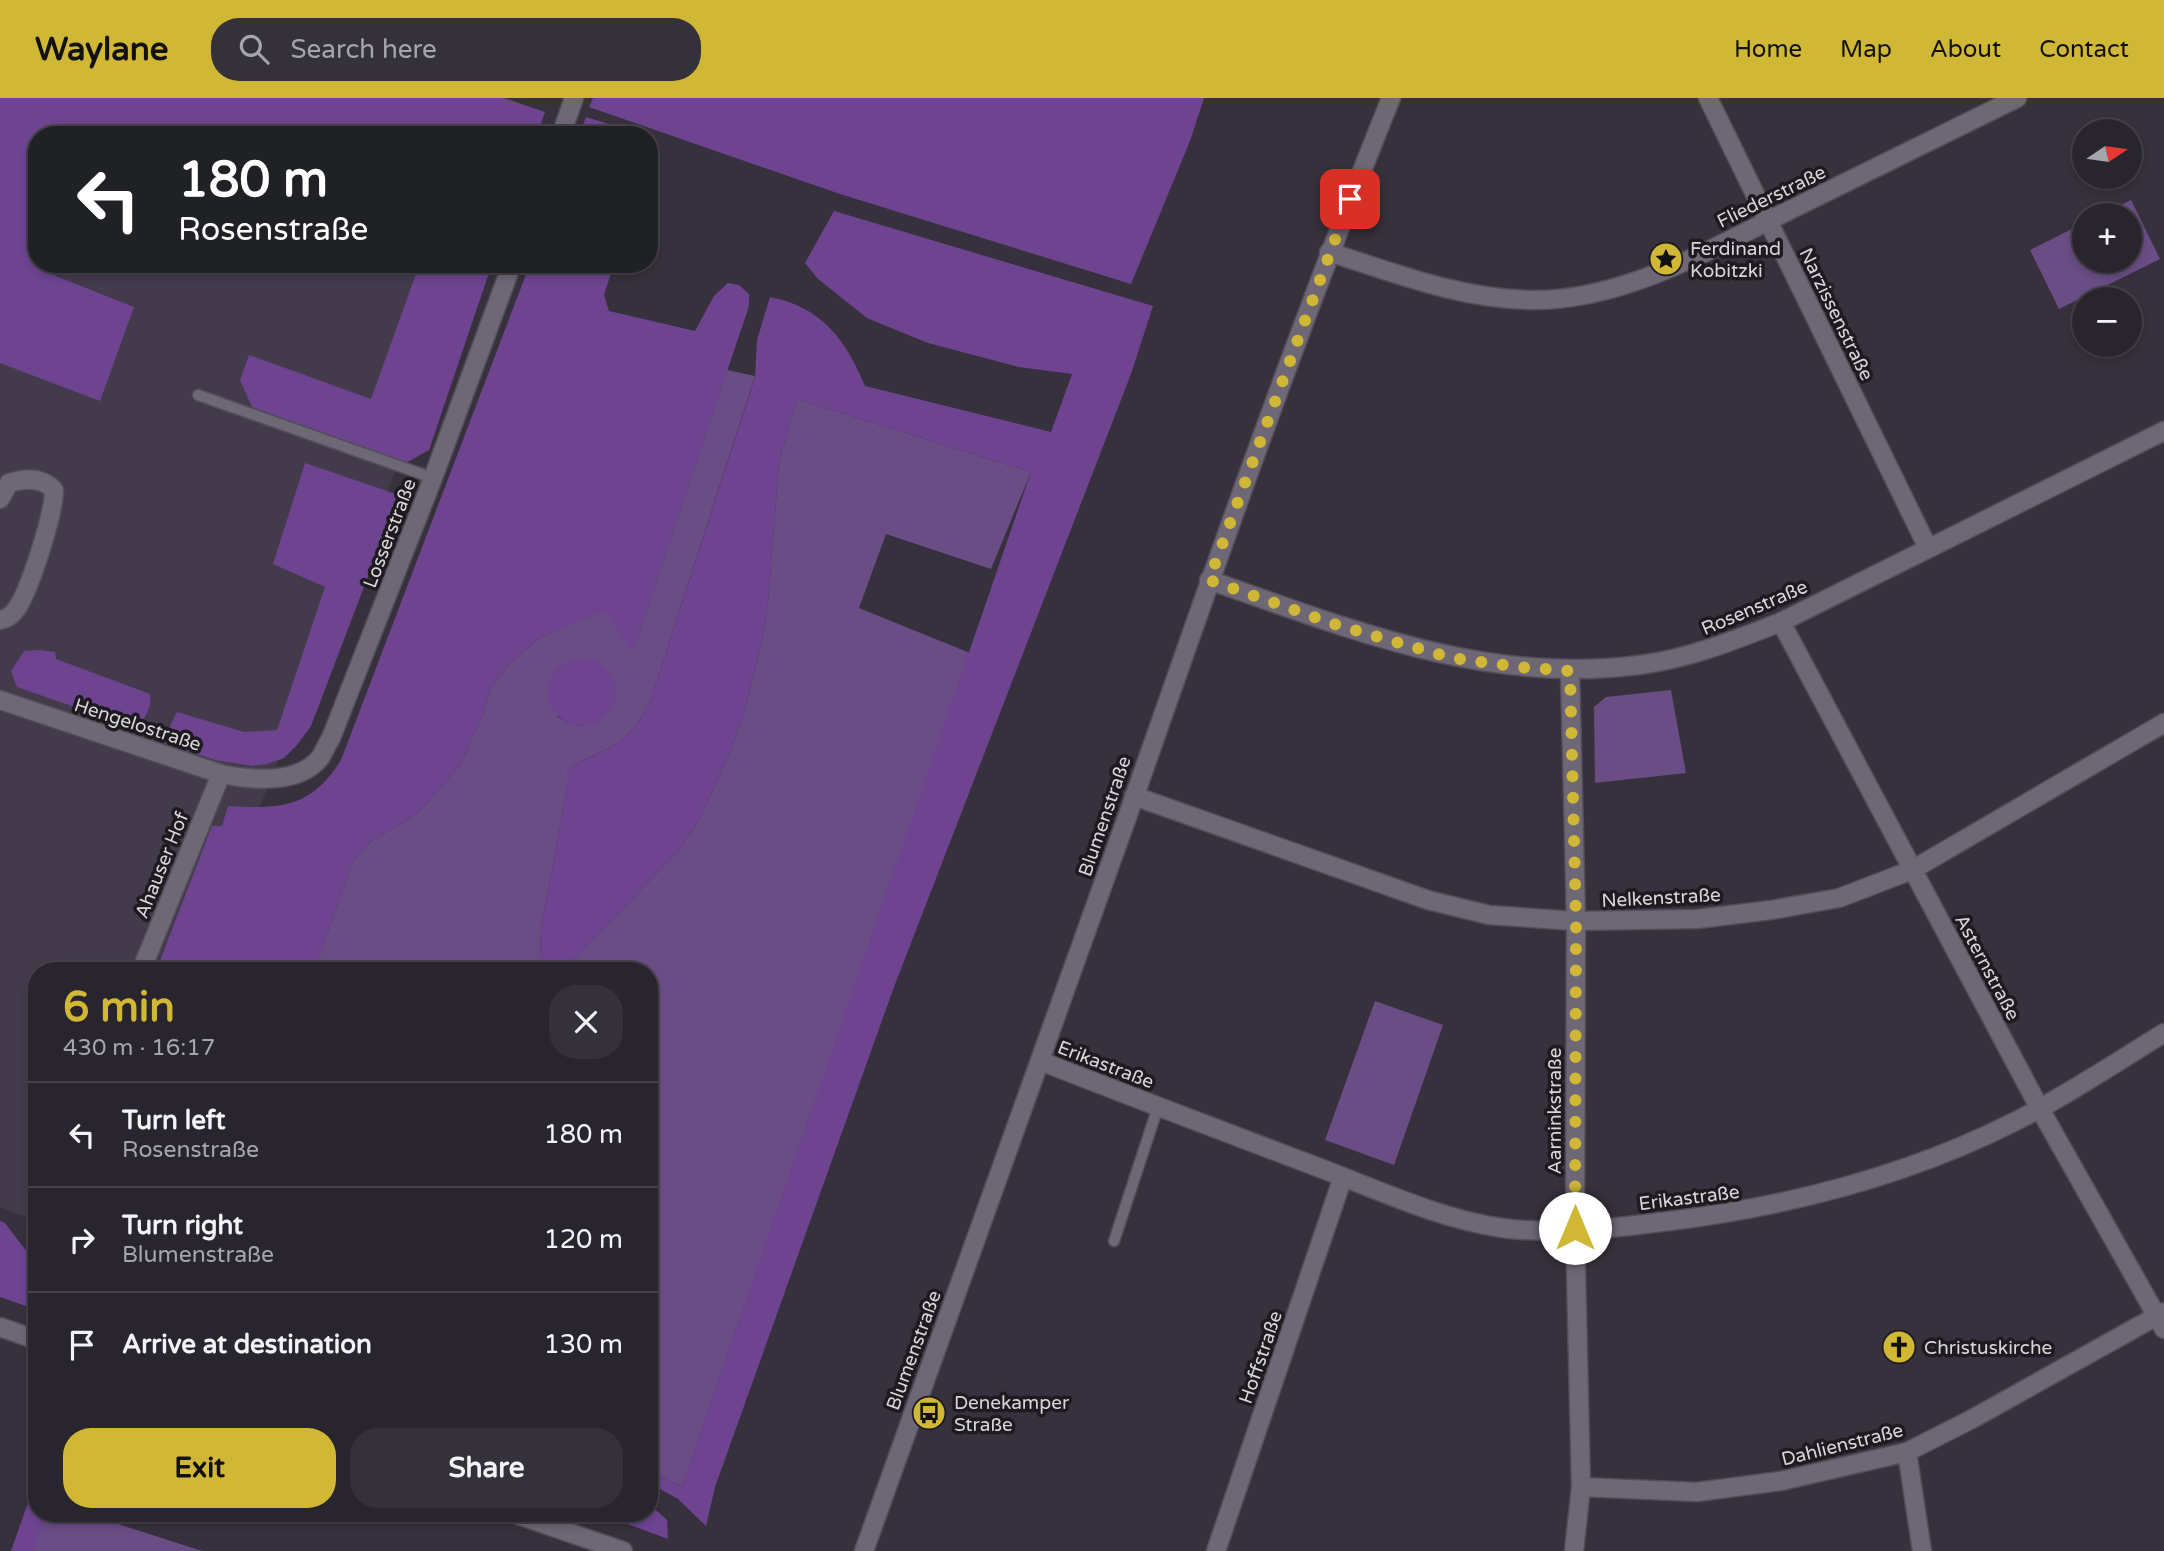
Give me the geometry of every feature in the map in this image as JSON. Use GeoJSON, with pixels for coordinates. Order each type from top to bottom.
{"type":"FeatureCollection","features":[{"type":"Feature","properties":{"kind":"street"},"geometry":{"type":"LineString","coordinates":[[564,126],[574,98]]}},
{"type":"Feature","properties":{"kind":"street","name":"Blumenstraße"},"geometry":{"type":"LineString","coordinates":[[864,1551],[1209,580],[1329,252],[1391,98]]}},
{"type":"Feature","properties":{"kind":"street","name":"Narzissenstraße"},"geometry":{"type":"LineString","coordinates":[[1708,98],[1928,548]]}},
{"type":"Feature","properties":{"kind":"street","name":"Fliederstraße"},"geometry":{"type":"LineString","coordinates":[[1329,252],[1485,297],[1538,300],[1586,294],[1661,272],[2017,98]]}},
{"type":"Feature","properties":{"kind":"street","name":"Losserstraße"},"geometry":{"type":"LineString","coordinates":[[264,779],[286,776],[306,769],[320,758],[331,738],[433,478],[509,273]]}},
{"type":"Feature","properties":{"kind":"street","name":"Rosenstraße"},"geometry":{"type":"LineString","coordinates":[[1209,580],[1340,626],[1452,658],[1570,671],[1640,665],[1703,651],[1781,622],[2164,431]]}},
{"type":"Feature","properties":{"kind":"street"},"geometry":{"type":"LineString","coordinates":[[0,499],[9,483],[19,480],[33,479],[47,483],[54,490],[51,513],[20,603],[8,618],[0,620]]}},
{"type":"Feature","properties":{"kind":"street","name":"Asternstraße"},"geometry":{"type":"LineString","coordinates":[[1781,622],[2040,1109],[2161,1319]]}},
{"type":"Feature","properties":{"kind":"street","name":"Aarninkstraße"},"geometry":{"type":"LineString","coordinates":[[1570,671],[1576,921],[1575,1228],[1581,1487],[1574,1551]]}},
{"type":"Feature","properties":{"kind":"street","name":"Hengelostraße"},"geometry":{"type":"LineString","coordinates":[[0,700],[221,774],[264,779]]}},
{"type":"Feature","properties":{"kind":"street","name":"Nelkenstraße"},"geometry":{"type":"LineString","coordinates":[[1134,796],[1428,900],[1489,915],[1576,921],[1697,919],[1839,898],[1912,870],[2164,723]]}},
{"type":"Feature","properties":{"kind":"street","name":"Ahauser Hof"},"geometry":{"type":"LineString","coordinates":[[145,962],[221,774]]}},
{"type":"Feature","properties":{"kind":"street","name":"Erikastraße"},"geometry":{"type":"LineString","coordinates":[[1040,1061],[1427,1208],[1487,1225],[1535,1231],[1640,1225],[1745,1211],[1852,1185],[1942,1154],[2040,1109],[2164,1033]]}},
{"type":"Feature","properties":{"kind":"street","name":"Hoffstraße"},"geometry":{"type":"LineString","coordinates":[[1216,1551],[1343,1177]]}},
{"type":"Feature","properties":{"kind":"street","name":"Dahlienstraße"},"geometry":{"type":"LineString","coordinates":[[1581,1487],[1697,1492],[1780,1481],[1907,1452],[2161,1319]]}},
{"type":"Feature","properties":{"kind":"street"},"geometry":{"type":"LineString","coordinates":[[0,1327],[28,1337]]}},
{"type":"Feature","properties":{"kind":"street"},"geometry":{"type":"LineString","coordinates":[[1907,1452],[1922,1551]]}},
{"type":"Feature","properties":{"kind":"street"},"geometry":{"type":"LineString","coordinates":[[538,1522],[623,1551]]}},
{"type":"Feature","properties":{"kind":"lane"},"geometry":{"type":"LineString","coordinates":[[198,395],[433,478]]}},
{"type":"Feature","properties":{"kind":"lane","name":"Erikastraße"},"geometry":{"type":"LineString","coordinates":[[1114,1241],[1158,1107]]}},
{"type":"Feature","properties":{"kind":"shaded area"},"geometry":{"type":"Polygon","coordinates":[[[0,98],[486,98],[522,126],[28,126],[28,273],[476,273],[197,962],[28,962],[28,1218],[0,1207],[0,98]]]}},
{"type":"Feature","properties":{"kind":"shaded area"},"geometry":{"type":"Polygon","coordinates":[[[0,98],[504,98],[545,112],[540,126],[28,126],[28,273],[48,273],[134,307],[100,401],[0,363],[0,98]]]}},
{"type":"Feature","properties":{"kind":"shaded area"},"geometry":{"type":"Polygon","coordinates":[[[593,98],[1204,98],[1190,141],[1131,284],[840,194],[658,131],[658,126],[644,126],[589,107],[593,98]]]}},
{"type":"Feature","properties":{"kind":"shaded area"},"geometry":{"type":"Polygon","coordinates":[[[586,117],[616,126],[582,126],[586,117]]]}},
{"type":"Feature","properties":{"kind":"shaded area"},"geometry":{"type":"Polygon","coordinates":[[[834,211],[1153,306],[1131,374],[894,987],[715,1487],[706,1526],[678,1499],[658,1488],[658,1475],[682,1487],[1031,472],[797,399],[779,462],[768,604],[762,642],[743,716],[729,755],[699,820],[681,848],[577,956],[567,962],[547,962],[540,957],[541,928],[567,790],[567,770],[622,740],[651,699],[755,377],[757,340],[770,297],[804,309],[830,328],[849,354],[865,386],[1051,432],[1072,374],[1019,367],[928,343],[867,318],[818,279],[805,263],[834,211]]]}},
{"type":"Feature","properties":{"kind":"shaded area"},"geometry":{"type":"Polygon","coordinates":[[[2142,222],[2160,259],[2142,268],[2142,222]]]}},
{"type":"Feature","properties":{"kind":"shaded area"},"geometry":{"type":"Polygon","coordinates":[[[2072,229],[2072,273],[2132,273],[2103,287],[2072,287],[2072,303],[2059,309],[2030,250],[2072,229]]]}},
{"type":"Feature","properties":{"kind":"shaded area"},"geometry":{"type":"Polygon","coordinates":[[[413,273],[489,273],[429,450],[406,463],[252,407],[240,380],[249,355],[371,399],[416,274],[413,273]]]}},
{"type":"Feature","properties":{"kind":"shaded area"},"geometry":{"type":"Polygon","coordinates":[[[527,273],[611,273],[604,295],[609,311],[695,331],[714,296],[728,283],[739,285],[749,294],[749,306],[633,652],[604,611],[541,637],[510,663],[491,687],[482,717],[460,765],[418,813],[370,842],[352,863],[317,962],[159,962],[212,826],[222,826],[228,806],[264,807],[293,802],[318,788],[341,760],[527,273]]]}},
{"type":"Feature","properties":{"kind":"shaded area"},"geometry":{"type":"Polygon","coordinates":[[[727,370],[755,376],[651,699],[622,740],[567,770],[567,790],[541,928],[540,957],[547,962],[317,962],[352,863],[370,842],[418,813],[460,765],[482,717],[491,687],[510,663],[541,637],[604,610],[633,651],[727,370]],[[605,668],[557,716],[582,726],[594,723],[611,707],[614,695],[612,682],[605,668]]]}},
{"type":"Feature","properties":{"kind":"shaded area"},"geometry":{"type":"Polygon","coordinates":[[[797,399],[1031,472],[991,569],[886,534],[859,608],[970,653],[682,1487],[658,1475],[658,962],[567,962],[577,956],[681,848],[699,820],[729,755],[743,716],[762,642],[768,604],[779,462],[797,399]]]}},
{"type":"Feature","properties":{"kind":"shaded area"},"geometry":{"type":"Polygon","coordinates":[[[305,463],[399,495],[311,726],[284,758],[253,766],[215,760],[162,742],[177,712],[244,732],[277,730],[325,587],[273,564],[305,463]]]}},
{"type":"Feature","properties":{"kind":"shaded area"},"geometry":{"type":"Polygon","coordinates":[[[24,651],[55,652],[56,659],[150,694],[149,707],[138,729],[17,687],[11,671],[24,651]]]}},
{"type":"Feature","properties":{"kind":"shaded area"},"geometry":{"type":"Polygon","coordinates":[[[582,658],[595,661],[606,668],[613,679],[616,692],[613,705],[606,716],[595,723],[582,726],[569,723],[558,716],[551,705],[548,692],[551,679],[558,668],[569,661],[582,658]]]}},
{"type":"Feature","properties":{"kind":"shaded area"},"geometry":{"type":"Polygon","coordinates":[[[1671,690],[1686,773],[1595,783],[1594,707],[1606,697],[1671,690]]]}},
{"type":"Feature","properties":{"kind":"shaded area"},"geometry":{"type":"Polygon","coordinates":[[[1375,1001],[1443,1025],[1394,1165],[1325,1140],[1375,1001]]]}},
{"type":"Feature","properties":{"kind":"shaded area"},"geometry":{"type":"Polygon","coordinates":[[[0,1221],[5,1223],[28,1253],[28,1307],[0,1297],[0,1221]]]}},
{"type":"Feature","properties":{"kind":"shaded area"},"geometry":{"type":"Polygon","coordinates":[[[28,1503],[28,1522],[43,1522],[33,1551],[11,1551],[28,1503]]]}},
{"type":"Feature","properties":{"kind":"shaded area"},"geometry":{"type":"Polygon","coordinates":[[[658,1512],[667,1520],[668,1539],[622,1522],[658,1522],[658,1512]]]}},
{"type":"Feature","properties":{"kind":"shaded area"},"geometry":{"type":"Polygon","coordinates":[[[33,1522],[112,1522],[202,1551],[18,1551],[33,1522]]]}},
{"type":"Feature","properties":{"kind":"place","name":"Ferdinand Kobitzki"},"geometry":{"type":"Point","coordinates":[1666,259]}},
{"type":"Feature","properties":{"kind":"place","name":"Christuskirche"},"geometry":{"type":"Point","coordinates":[1899,1347]}},
{"type":"Feature","properties":{"kind":"place","name":"Denekamper Straße"},"geometry":{"type":"Point","coordinates":[929,1413]}},
{"type":"Feature","properties":{"kind":"route"},"geometry":{"type":"LineString","coordinates":[[1350,199],[1209,580],[1340,626],[1452,658],[1570,671],[1576,921],[1575,1228]]}}]}
